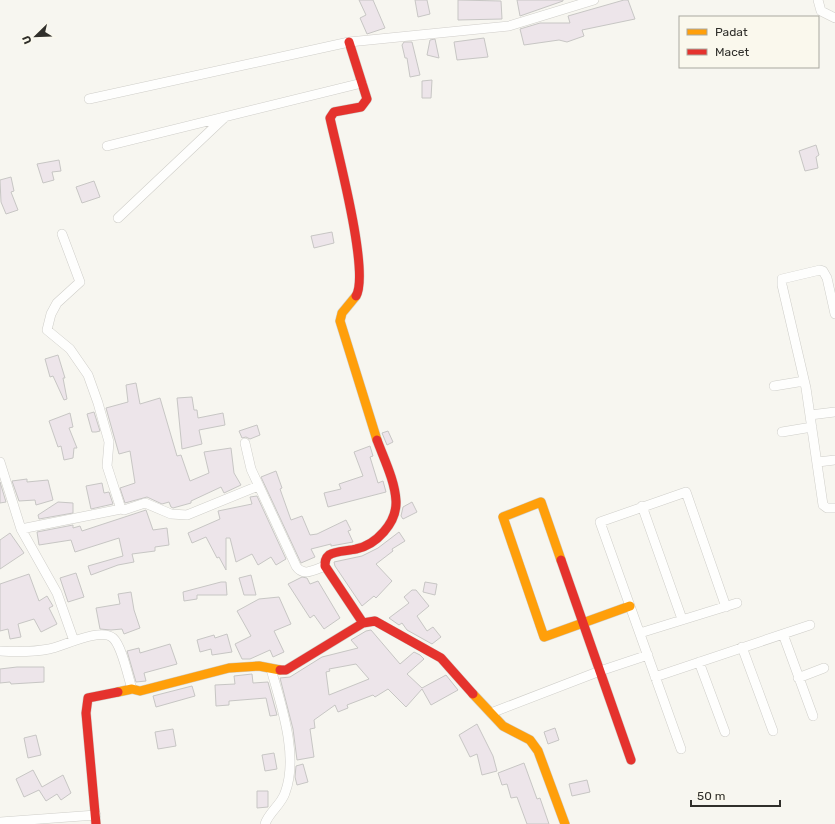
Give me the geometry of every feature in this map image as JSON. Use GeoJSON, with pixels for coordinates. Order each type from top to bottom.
{"type":"FeatureCollection","features":[{"type":"Feature","properties":{"kind":"street"},"geometry":{"type":"LineString","coordinates":[[89,99],[348,42],[509,26],[594,0]]}},
{"type":"Feature","properties":{"kind":"street"},"geometry":{"type":"LineString","coordinates":[[818,0],[821,11],[835,18]]}},
{"type":"Feature","properties":{"kind":"street"},"geometry":{"type":"LineString","coordinates":[[348,42],[367,99],[364,105],[334,112],[330,118],[358,249],[360,271],[360,289],[354,300],[340,315],[340,321],[357,382],[392,482],[396,501],[395,510],[388,527],[374,540],[358,549],[329,555],[325,560],[325,566],[363,623]]}},
{"type":"Feature","properties":{"kind":"street"},"geometry":{"type":"LineString","coordinates":[[106,146],[362,83]]}},
{"type":"Feature","properties":{"kind":"street"},"geometry":{"type":"LineString","coordinates":[[118,218],[226,116]]}},
{"type":"Feature","properties":{"kind":"street"},"geometry":{"type":"LineString","coordinates":[[62,234],[80,282],[57,303],[51,314],[47,330],[70,349],[88,375],[109,442],[107,466],[121,509]]}},
{"type":"Feature","properties":{"kind":"street"},"geometry":{"type":"LineString","coordinates":[[835,314],[827,278],[823,271],[820,270],[782,279],[782,285],[804,381],[818,462],[823,505],[827,508],[835,508]]}},
{"type":"Feature","properties":{"kind":"street"},"geometry":{"type":"LineString","coordinates":[[774,386],[804,381]]}},
{"type":"Feature","properties":{"kind":"street"},"geometry":{"type":"LineString","coordinates":[[810,415],[835,412]]}},
{"type":"Feature","properties":{"kind":"street"},"geometry":{"type":"LineString","coordinates":[[782,432],[812,427]]}},
{"type":"Feature","properties":{"kind":"street"},"geometry":{"type":"LineString","coordinates":[[245,443],[249,461],[258,486],[297,569],[305,573],[325,566]]}},
{"type":"Feature","properties":{"kind":"street"},"geometry":{"type":"LineString","coordinates":[[818,462],[835,460]]}},
{"type":"Feature","properties":{"kind":"street"},"geometry":{"type":"LineString","coordinates":[[0,462],[21,529],[57,593],[74,640]]}},
{"type":"Feature","properties":{"kind":"street"},"geometry":{"type":"LineString","coordinates":[[21,529],[121,509],[124,510],[145,503],[171,514],[187,515],[258,486]]}},
{"type":"Feature","properties":{"kind":"street"},"geometry":{"type":"LineString","coordinates":[[681,749],[600,522],[642,506],[686,492],[726,606]]}},
{"type":"Feature","properties":{"kind":"street"},"geometry":{"type":"LineString","coordinates":[[630,606],[583,622],[544,637],[503,517],[541,502],[583,622],[631,760]]}},
{"type":"Feature","properties":{"kind":"street"},"geometry":{"type":"LineString","coordinates":[[642,506],[682,619]]}},
{"type":"Feature","properties":{"kind":"street"},"geometry":{"type":"LineString","coordinates":[[640,633],[737,603]]}},
{"type":"Feature","properties":{"kind":"street"},"geometry":{"type":"LineString","coordinates":[[0,822],[96,819],[86,714],[88,698],[132,689],[140,692],[229,668],[259,666],[281,671],[293,667],[363,623],[375,621],[441,658],[503,726],[526,737],[535,746],[565,824]]}},
{"type":"Feature","properties":{"kind":"street"},"geometry":{"type":"LineString","coordinates":[[655,677],[810,625]]}},
{"type":"Feature","properties":{"kind":"street"},"geometry":{"type":"LineString","coordinates":[[0,651],[24,652],[50,648],[74,640],[102,634],[114,638],[118,644],[132,689]]}},
{"type":"Feature","properties":{"kind":"street"},"geometry":{"type":"LineString","coordinates":[[783,634],[813,716]]}},
{"type":"Feature","properties":{"kind":"street"},"geometry":{"type":"LineString","coordinates":[[742,647],[774,731]]}},
{"type":"Feature","properties":{"kind":"street"},"geometry":{"type":"LineString","coordinates":[[491,713],[600,671],[648,655]]}},
{"type":"Feature","properties":{"kind":"street"},"geometry":{"type":"LineString","coordinates":[[698,662],[725,732]]}},
{"type":"Feature","properties":{"kind":"street"},"geometry":{"type":"LineString","coordinates":[[798,678],[824,668]]}},
{"type":"Feature","properties":{"kind":"street"},"geometry":{"type":"LineString","coordinates":[[265,824],[285,794],[289,760],[287,728],[271,669]]}},
{"type":"Feature","properties":{"kind":"building"},"geometry":{"type":"Polygon","coordinates":[[[359,0],[373,0],[385,28],[367,34],[360,18],[366,15],[359,0]]]}},
{"type":"Feature","properties":{"kind":"building"},"geometry":{"type":"Polygon","coordinates":[[[415,0],[427,0],[430,14],[418,17],[415,0]]]}},
{"type":"Feature","properties":{"kind":"building"},"geometry":{"type":"Polygon","coordinates":[[[458,0],[501,1],[502,19],[458,20],[458,0]]]}},
{"type":"Feature","properties":{"kind":"building"},"geometry":{"type":"Polygon","coordinates":[[[517,0],[563,0],[563,1],[520,16],[517,0]]]}},
{"type":"Feature","properties":{"kind":"building"},"geometry":{"type":"Polygon","coordinates":[[[628,0],[635,19],[582,30],[584,36],[567,42],[559,40],[524,45],[520,29],[540,23],[570,23],[568,16],[628,0]]]}},
{"type":"Feature","properties":{"kind":"building"},"geometry":{"type":"Polygon","coordinates":[[[484,38],[488,57],[457,60],[454,42],[484,38]]]}},
{"type":"Feature","properties":{"kind":"building"},"geometry":{"type":"Polygon","coordinates":[[[435,39],[439,58],[427,55],[430,40],[435,39]]]}},
{"type":"Feature","properties":{"kind":"building"},"geometry":{"type":"Polygon","coordinates":[[[404,42],[412,42],[420,75],[410,77],[407,58],[405,58],[402,45],[404,42]]]}},
{"type":"Feature","properties":{"kind":"building"},"geometry":{"type":"Polygon","coordinates":[[[432,80],[431,98],[422,98],[422,81],[432,80]]]}},
{"type":"Feature","properties":{"kind":"building"},"geometry":{"type":"Polygon","coordinates":[[[816,145],[819,155],[816,157],[818,168],[805,171],[799,151],[816,145]]]}},
{"type":"Feature","properties":{"kind":"building"},"geometry":{"type":"Polygon","coordinates":[[[59,160],[61,171],[52,172],[54,180],[43,183],[37,164],[59,160]]]}},
{"type":"Feature","properties":{"kind":"building"},"geometry":{"type":"Polygon","coordinates":[[[11,177],[14,191],[11,192],[18,210],[6,214],[1,202],[0,180],[11,177]]]}},
{"type":"Feature","properties":{"kind":"building"},"geometry":{"type":"Polygon","coordinates":[[[94,181],[100,197],[82,203],[76,187],[94,181]]]}},
{"type":"Feature","properties":{"kind":"building"},"geometry":{"type":"Polygon","coordinates":[[[332,232],[334,243],[314,248],[311,236],[332,232]]]}},
{"type":"Feature","properties":{"kind":"building"},"geometry":{"type":"Polygon","coordinates":[[[58,355],[65,378],[63,378],[67,399],[64,400],[53,376],[50,377],[45,359],[58,355]]]}},
{"type":"Feature","properties":{"kind":"building"},"geometry":{"type":"Polygon","coordinates":[[[136,383],[140,404],[160,398],[177,456],[181,455],[190,481],[209,473],[204,452],[231,448],[234,473],[241,485],[224,493],[221,487],[191,501],[191,503],[173,508],[169,502],[162,504],[147,497],[125,503],[120,488],[135,483],[130,451],[119,454],[106,408],[128,402],[126,385],[136,383]]]}},
{"type":"Feature","properties":{"kind":"building"},"geometry":{"type":"Polygon","coordinates":[[[192,397],[194,410],[197,410],[198,418],[223,413],[225,425],[199,430],[202,444],[182,449],[177,398],[192,397]]]}},
{"type":"Feature","properties":{"kind":"building"},"geometry":{"type":"Polygon","coordinates":[[[94,412],[100,431],[92,432],[87,414],[94,412]]]}},
{"type":"Feature","properties":{"kind":"building"},"geometry":{"type":"Polygon","coordinates":[[[70,413],[73,427],[69,428],[77,448],[74,448],[73,458],[64,460],[61,446],[58,447],[49,421],[70,413]]]}},
{"type":"Feature","properties":{"kind":"building"},"geometry":{"type":"Polygon","coordinates":[[[257,425],[260,435],[250,439],[246,437],[242,438],[239,431],[257,425]]]}},
{"type":"Feature","properties":{"kind":"building"},"geometry":{"type":"Polygon","coordinates":[[[388,431],[393,442],[387,445],[382,433],[388,431]]]}},
{"type":"Feature","properties":{"kind":"building"},"geometry":{"type":"Polygon","coordinates":[[[370,446],[373,456],[370,457],[378,483],[383,481],[386,492],[328,507],[324,493],[341,489],[339,484],[363,476],[354,452],[370,446]]]}},
{"type":"Feature","properties":{"kind":"building"},"geometry":{"type":"Polygon","coordinates":[[[276,471],[282,488],[280,489],[291,520],[302,516],[310,535],[317,534],[346,520],[351,530],[348,531],[353,542],[331,546],[331,544],[311,549],[315,557],[301,563],[261,477],[276,471]]]}},
{"type":"Feature","properties":{"kind":"building"},"geometry":{"type":"Polygon","coordinates":[[[27,479],[27,482],[48,480],[53,500],[36,505],[35,500],[19,501],[12,481],[27,479]]]}},
{"type":"Feature","properties":{"kind":"building"},"geometry":{"type":"Polygon","coordinates":[[[0,482],[6,502],[0,503],[0,482]]]}},
{"type":"Feature","properties":{"kind":"building"},"geometry":{"type":"Polygon","coordinates":[[[102,483],[104,493],[109,492],[113,504],[91,509],[86,486],[102,483]]]}},
{"type":"Feature","properties":{"kind":"building"},"geometry":{"type":"Polygon","coordinates":[[[257,496],[286,559],[276,565],[271,557],[258,565],[252,554],[236,562],[230,538],[226,538],[226,570],[219,557],[217,558],[206,537],[192,543],[188,533],[220,519],[218,511],[252,504],[250,497],[257,496]]]}},
{"type":"Feature","properties":{"kind":"building"},"geometry":{"type":"Polygon","coordinates":[[[58,502],[73,503],[73,513],[39,519],[38,515],[58,502]]]}},
{"type":"Feature","properties":{"kind":"building"},"geometry":{"type":"Polygon","coordinates":[[[412,502],[417,512],[403,519],[401,516],[403,507],[412,502]]]}},
{"type":"Feature","properties":{"kind":"building"},"geometry":{"type":"Polygon","coordinates":[[[146,510],[153,530],[167,528],[169,545],[155,547],[155,551],[132,554],[134,562],[118,565],[91,575],[88,566],[123,556],[119,538],[75,552],[71,540],[39,545],[37,532],[73,525],[73,528],[80,526],[82,531],[146,510]]]}},
{"type":"Feature","properties":{"kind":"building"},"geometry":{"type":"Polygon","coordinates":[[[399,532],[405,541],[392,549],[393,551],[376,564],[392,581],[376,598],[374,596],[362,606],[335,566],[334,562],[362,556],[378,548],[399,532]]]}},
{"type":"Feature","properties":{"kind":"building"},"geometry":{"type":"Polygon","coordinates":[[[10,533],[24,553],[0,569],[0,540],[10,533]]]}},
{"type":"Feature","properties":{"kind":"building"},"geometry":{"type":"Polygon","coordinates":[[[76,573],[84,597],[68,602],[60,578],[76,573]]]}},
{"type":"Feature","properties":{"kind":"building"},"geometry":{"type":"Polygon","coordinates":[[[29,574],[39,601],[47,596],[53,606],[49,608],[57,624],[41,632],[34,619],[18,624],[21,637],[10,639],[8,629],[0,631],[0,584],[29,574]]]}},
{"type":"Feature","properties":{"kind":"building"},"geometry":{"type":"Polygon","coordinates":[[[251,575],[256,595],[244,595],[239,578],[251,575]]]}},
{"type":"Feature","properties":{"kind":"building"},"geometry":{"type":"Polygon","coordinates":[[[302,577],[307,578],[310,584],[318,581],[340,618],[324,629],[314,615],[310,618],[288,584],[302,577]]]}},
{"type":"Feature","properties":{"kind":"building"},"geometry":{"type":"Polygon","coordinates":[[[226,582],[227,595],[197,595],[197,599],[184,601],[183,592],[226,582]]]}},
{"type":"Feature","properties":{"kind":"building"},"geometry":{"type":"Polygon","coordinates":[[[425,582],[437,584],[435,595],[423,592],[425,582]]]}},
{"type":"Feature","properties":{"kind":"building"},"geometry":{"type":"Polygon","coordinates":[[[412,590],[416,590],[429,606],[417,616],[427,631],[433,627],[441,637],[432,644],[407,630],[402,623],[399,625],[389,618],[409,603],[404,597],[412,590]]]}},
{"type":"Feature","properties":{"kind":"building"},"geometry":{"type":"Polygon","coordinates":[[[131,592],[134,610],[140,628],[124,634],[122,629],[100,629],[96,608],[120,604],[118,594],[131,592]]]}},
{"type":"Feature","properties":{"kind":"building"},"geometry":{"type":"Polygon","coordinates":[[[279,597],[291,624],[274,631],[284,652],[273,657],[270,650],[250,659],[242,659],[235,644],[251,636],[237,611],[259,599],[279,597]]]}},
{"type":"Feature","properties":{"kind":"building"},"geometry":{"type":"Polygon","coordinates":[[[371,630],[400,664],[414,652],[424,659],[407,674],[422,688],[446,675],[458,690],[431,705],[422,689],[406,707],[388,689],[375,697],[373,695],[347,705],[348,708],[338,712],[335,705],[314,720],[315,728],[310,729],[314,757],[297,760],[293,729],[280,678],[290,677],[322,657],[358,648],[351,640],[366,631],[371,630]],[[356,664],[329,669],[330,671],[326,672],[329,695],[369,679],[356,664]]]}},
{"type":"Feature","properties":{"kind":"building"},"geometry":{"type":"Polygon","coordinates":[[[227,634],[232,652],[212,655],[211,649],[200,652],[197,640],[214,635],[215,638],[227,634]]]}},
{"type":"Feature","properties":{"kind":"building"},"geometry":{"type":"Polygon","coordinates":[[[170,644],[177,664],[144,673],[146,681],[136,682],[127,651],[139,648],[140,653],[170,644]]]}},
{"type":"Feature","properties":{"kind":"building"},"geometry":{"type":"Polygon","coordinates":[[[17,667],[44,667],[44,682],[11,684],[10,682],[0,683],[0,669],[17,667]]]}},
{"type":"Feature","properties":{"kind":"building"},"geometry":{"type":"Polygon","coordinates":[[[252,674],[253,683],[268,682],[277,715],[270,716],[266,698],[229,701],[229,705],[216,706],[215,685],[235,684],[234,676],[252,674]]]}},
{"type":"Feature","properties":{"kind":"building"},"geometry":{"type":"Polygon","coordinates":[[[192,686],[195,696],[156,707],[153,696],[192,686]]]}},
{"type":"Feature","properties":{"kind":"building"},"geometry":{"type":"Polygon","coordinates":[[[477,724],[493,756],[497,771],[482,775],[477,754],[470,757],[459,735],[477,724]]]}},
{"type":"Feature","properties":{"kind":"building"},"geometry":{"type":"Polygon","coordinates":[[[555,728],[559,740],[548,744],[544,732],[555,728]]]}},
{"type":"Feature","properties":{"kind":"building"},"geometry":{"type":"Polygon","coordinates":[[[173,729],[176,746],[158,749],[155,732],[173,729]]]}},
{"type":"Feature","properties":{"kind":"building"},"geometry":{"type":"Polygon","coordinates":[[[36,735],[41,755],[28,758],[24,738],[36,735]]]}},
{"type":"Feature","properties":{"kind":"building"},"geometry":{"type":"Polygon","coordinates":[[[274,753],[277,769],[265,771],[262,755],[274,753]]]}},
{"type":"Feature","properties":{"kind":"building"},"geometry":{"type":"Polygon","coordinates":[[[524,763],[537,799],[540,798],[549,824],[527,824],[517,797],[511,798],[507,784],[502,785],[498,773],[524,763]]]}},
{"type":"Feature","properties":{"kind":"building"},"geometry":{"type":"Polygon","coordinates":[[[303,764],[308,782],[297,785],[295,777],[296,766],[303,764]]]}},
{"type":"Feature","properties":{"kind":"building"},"geometry":{"type":"Polygon","coordinates":[[[33,770],[42,787],[63,775],[71,793],[61,800],[57,794],[46,801],[39,790],[24,797],[16,779],[33,770]]]}},
{"type":"Feature","properties":{"kind":"building"},"geometry":{"type":"Polygon","coordinates":[[[587,780],[590,792],[572,796],[569,784],[587,780]]]}},
{"type":"Feature","properties":{"kind":"building"},"geometry":{"type":"Polygon","coordinates":[[[257,791],[268,791],[268,807],[257,808],[257,791]]]}},
{"type":"Feature","properties":{"kind":"traffic: slow"},"geometry":{"type":"LineString","coordinates":[[356,296],[342,313],[340,321],[377,440]]}},
{"type":"Feature","properties":{"kind":"traffic: slow"},"geometry":{"type":"LineString","coordinates":[[561,560],[541,502],[503,517],[544,637],[630,606]]}},
{"type":"Feature","properties":{"kind":"traffic: slow"},"geometry":{"type":"LineString","coordinates":[[118,692],[132,689],[140,691],[229,668],[259,666],[280,670]]}},
{"type":"Feature","properties":{"kind":"traffic: slow"},"geometry":{"type":"LineString","coordinates":[[473,694],[503,726],[530,740],[538,751],[565,824]]}},
{"type":"Feature","properties":{"kind":"traffic: jam"},"geometry":{"type":"LineString","coordinates":[[349,42],[367,99],[361,107],[334,112],[330,118],[356,238],[359,263],[359,283],[356,296]]}},
{"type":"Feature","properties":{"kind":"traffic: jam"},"geometry":{"type":"LineString","coordinates":[[363,623],[325,566],[325,563],[329,555],[364,547],[371,543],[384,532],[393,517],[396,501],[394,486],[377,440]]}},
{"type":"Feature","properties":{"kind":"traffic: jam"},"geometry":{"type":"LineString","coordinates":[[561,560],[631,760]]}},
{"type":"Feature","properties":{"kind":"traffic: jam"},"geometry":{"type":"LineString","coordinates":[[280,670],[286,670],[363,623],[375,621],[441,658],[473,694]]}},
{"type":"Feature","properties":{"kind":"traffic: jam"},"geometry":{"type":"LineString","coordinates":[[96,824],[86,713],[88,698],[118,692]]}}]}
